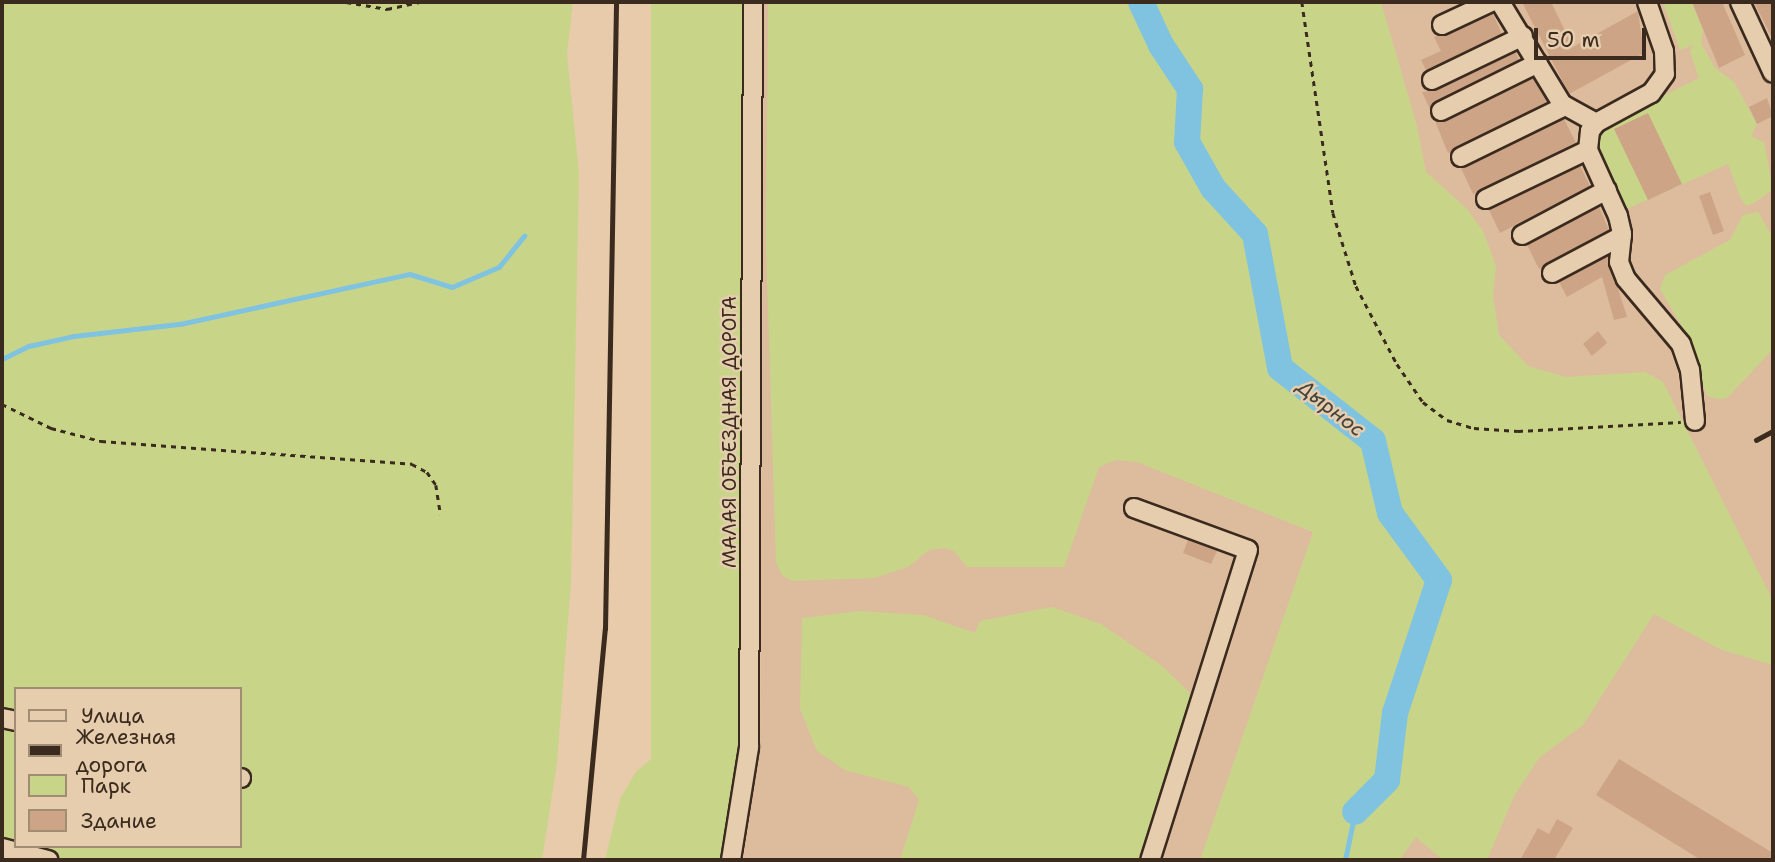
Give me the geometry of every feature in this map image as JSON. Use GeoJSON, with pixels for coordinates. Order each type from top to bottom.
{"type":"FeatureCollection","features":[{"type":"Feature","properties":{"kind":"street","name":"МАЛАЯ ОБЪЕЗДНАЯ ДОРОГА"},"geometry":{"type":"LineString","coordinates":[[731,860],[749,747],[753,2]]}},
{"type":"Feature","properties":{"kind":"street"},"geometry":{"type":"LineString","coordinates":[[1442,25],[1491,2]]}},
{"type":"Feature","properties":{"kind":"street"},"geometry":{"type":"LineString","coordinates":[[1500,2],[1565,106],[1596,123]]}},
{"type":"Feature","properties":{"kind":"street"},"geometry":{"type":"LineString","coordinates":[[1647,2],[1664,51],[1665,74],[1660,86],[1596,123],[1590,131],[1588,150],[1622,236],[1619,262],[1626,279],[1681,344],[1690,370],[1695,421]]}},
{"type":"Feature","properties":{"kind":"street"},"geometry":{"type":"LineString","coordinates":[[1740,2],[1773,73]]}},
{"type":"Feature","properties":{"kind":"street"},"geometry":{"type":"LineString","coordinates":[[1432,80],[1523,36]]}},
{"type":"Feature","properties":{"kind":"street"},"geometry":{"type":"LineString","coordinates":[[1441,111],[1538,63]]}},
{"type":"Feature","properties":{"kind":"street"},"geometry":{"type":"LineString","coordinates":[[1461,156],[1565,106]]}},
{"type":"Feature","properties":{"kind":"street"},"geometry":{"type":"LineString","coordinates":[[1486,199],[1588,150]]}},
{"type":"Feature","properties":{"kind":"street"},"geometry":{"type":"LineString","coordinates":[[1522,234],[1606,190]]}},
{"type":"Feature","properties":{"kind":"street"},"geometry":{"type":"LineString","coordinates":[[1552,273],[1622,236]]}},
{"type":"Feature","properties":{"kind":"street"},"geometry":{"type":"LineString","coordinates":[[1134,509],[1248,550],[1150,860]]}},
{"type":"Feature","properties":{"kind":"street"},"geometry":{"type":"LineString","coordinates":[[2,848],[48,860]]}},
{"type":"Feature","properties":{"kind":"path"},"geometry":{"type":"LineString","coordinates":[[346,2],[387,9],[419,2]]}},
{"type":"Feature","properties":{"kind":"path"},"geometry":{"type":"LineString","coordinates":[[1302,2],[1333,213],[1356,286],[1396,364],[1423,402],[1447,421],[1518,431],[1695,421]]}},
{"type":"Feature","properties":{"kind":"path"},"geometry":{"type":"LineString","coordinates":[[2,404],[51,428],[100,441],[412,464],[427,472],[436,485],[440,515]]}},
{"type":"Feature","properties":{"kind":"shaded area"},"geometry":{"type":"Polygon","coordinates":[[[764,2],[1773,2],[1773,860],[743,860],[760,747],[764,2]]]}},
{"type":"Feature","properties":{"kind":"green space"},"geometry":{"type":"Polygon","coordinates":[[[2,2],[573,2],[567,54],[579,173],[571,582],[557,763],[542,860],[2,860],[2,2]]]}},
{"type":"Feature","properties":{"kind":"green space"},"geometry":{"type":"Polygon","coordinates":[[[651,2],[745,2],[738,746],[720,860],[605,860],[620,799],[635,773],[651,759],[651,2]]]}},
{"type":"Feature","properties":{"kind":"green space"},"geometry":{"type":"Polygon","coordinates":[[[768,2],[1381,2],[1417,126],[1426,172],[1467,209],[1483,231],[1496,266],[1493,296],[1499,335],[1528,366],[1566,377],[1645,372],[1663,382],[1773,601],[1773,665],[1722,650],[1654,614],[1583,725],[1539,758],[1514,796],[1487,860],[1443,860],[1416,837],[1399,860],[1200,860],[1313,532],[1137,462],[1116,460],[1099,467],[1064,567],[967,567],[954,551],[944,548],[929,550],[908,567],[874,578],[792,581],[782,575],[776,563],[766,243],[768,2]]]}},
{"type":"Feature","properties":{"kind":"green space"},"geometry":{"type":"Polygon","coordinates":[[[1663,2],[1692,2],[1703,31],[1701,43],[1715,68],[1734,82],[1757,124],[1751,136],[1764,142],[1773,189],[1754,203],[1746,206],[1740,197],[1728,164],[1624,210],[1595,145],[1601,127],[1699,78],[1690,52],[1693,45],[1680,50],[1663,2]]]}},
{"type":"Feature","properties":{"kind":"green space"},"geometry":{"type":"Polygon","coordinates":[[[1758,212],[1773,238],[1773,349],[1727,398],[1718,399],[1707,396],[1687,335],[1660,289],[1665,275],[1730,240],[1743,215],[1758,212]]]}},
{"type":"Feature","properties":{"kind":"green space"},"geometry":{"type":"Polygon","coordinates":[[[1052,607],[1101,624],[1161,665],[1191,694],[1138,860],[900,860],[919,800],[909,787],[845,770],[817,751],[800,709],[802,618],[859,611],[923,615],[975,633],[980,621],[1052,607]]]}},
{"type":"Feature","properties":{"kind":"building"},"geometry":{"type":"Polygon","coordinates":[[[1522,2],[1551,2],[1573,47],[1638,11],[1644,53],[1569,94],[1522,2]]]}},
{"type":"Feature","properties":{"kind":"building"},"geometry":{"type":"Polygon","coordinates":[[[1692,2],[1722,2],[1745,55],[1719,68],[1692,2]]]}},
{"type":"Feature","properties":{"kind":"building"},"geometry":{"type":"Polygon","coordinates":[[[1754,2],[1773,2],[1773,40],[1754,2]]]}},
{"type":"Feature","properties":{"kind":"building"},"geometry":{"type":"Polygon","coordinates":[[[1493,14],[1502,34],[1426,70],[1421,60],[1441,51],[1434,37],[1493,14]]]}},
{"type":"Feature","properties":{"kind":"building"},"geometry":{"type":"Polygon","coordinates":[[[1516,52],[1519,60],[1436,101],[1430,109],[1422,92],[1437,90],[1516,52]]]}},
{"type":"Feature","properties":{"kind":"building"},"geometry":{"type":"Polygon","coordinates":[[[1533,78],[1547,102],[1448,153],[1435,121],[1446,121],[1533,78]]]}},
{"type":"Feature","properties":{"kind":"building"},"geometry":{"type":"Polygon","coordinates":[[[1767,98],[1773,116],[1757,124],[1749,107],[1767,98]]]}},
{"type":"Feature","properties":{"kind":"building"},"geometry":{"type":"Polygon","coordinates":[[[1648,113],[1682,184],[1648,200],[1614,129],[1648,113]]]}},
{"type":"Feature","properties":{"kind":"building"},"geometry":{"type":"Polygon","coordinates":[[[1564,119],[1576,143],[1473,194],[1461,168],[1564,119]]]}},
{"type":"Feature","properties":{"kind":"building"},"geometry":{"type":"Polygon","coordinates":[[[1580,166],[1590,186],[1500,233],[1489,210],[1580,166]]]}},
{"type":"Feature","properties":{"kind":"building"},"geometry":{"type":"Polygon","coordinates":[[[1710,192],[1724,231],[1713,235],[1699,196],[1710,192]]]}},
{"type":"Feature","properties":{"kind":"building"},"geometry":{"type":"Polygon","coordinates":[[[1599,207],[1609,230],[1539,269],[1527,245],[1599,207]]]}},
{"type":"Feature","properties":{"kind":"building"},"geometry":{"type":"Polygon","coordinates":[[[1608,256],[1627,317],[1614,320],[1602,277],[1567,297],[1559,282],[1608,256]]]}},
{"type":"Feature","properties":{"kind":"building"},"geometry":{"type":"Polygon","coordinates":[[[1598,331],[1607,343],[1592,356],[1583,344],[1598,331]]]}},
{"type":"Feature","properties":{"kind":"building"},"geometry":{"type":"Polygon","coordinates":[[[1188,540],[1217,551],[1211,564],[1183,553],[1188,540]]]}},
{"type":"Feature","properties":{"kind":"building"},"geometry":{"type":"Polygon","coordinates":[[[1619,759],[1773,853],[1773,860],[1701,860],[1596,795],[1619,759]]]}},
{"type":"Feature","properties":{"kind":"building"},"geometry":{"type":"Polygon","coordinates":[[[1557,819],[1573,828],[1554,860],[1520,860],[1538,828],[1549,834],[1557,819]]]}},
{"type":"Feature","properties":{"kind":"waterway","name":"Дырнос"},"geometry":{"type":"LineString","coordinates":[[1141,2],[1161,45],[1190,89],[1187,142],[1213,188],[1255,234],[1280,368],[1373,441],[1390,513],[1439,580],[1395,713],[1387,780],[1355,812]]}},
{"type":"Feature","properties":{"kind":"waterway"},"geometry":{"type":"LineString","coordinates":[[2,359],[29,346],[74,336],[180,324],[410,274],[452,287],[499,267],[524,236]]}},
{"type":"Feature","properties":{"kind":"waterway","name":"Дырнос"},"geometry":{"type":"LineString","coordinates":[[1345,860],[1355,812]]}},
{"type":"Feature","properties":{"kind":"railway"},"geometry":{"type":"LineString","coordinates":[[583,860],[605,629],[616,2]]}},
{"type":"Feature","properties":{"kind":"railway"},"geometry":{"type":"LineString","coordinates":[[1756,440],[1773,431]]}}]}
